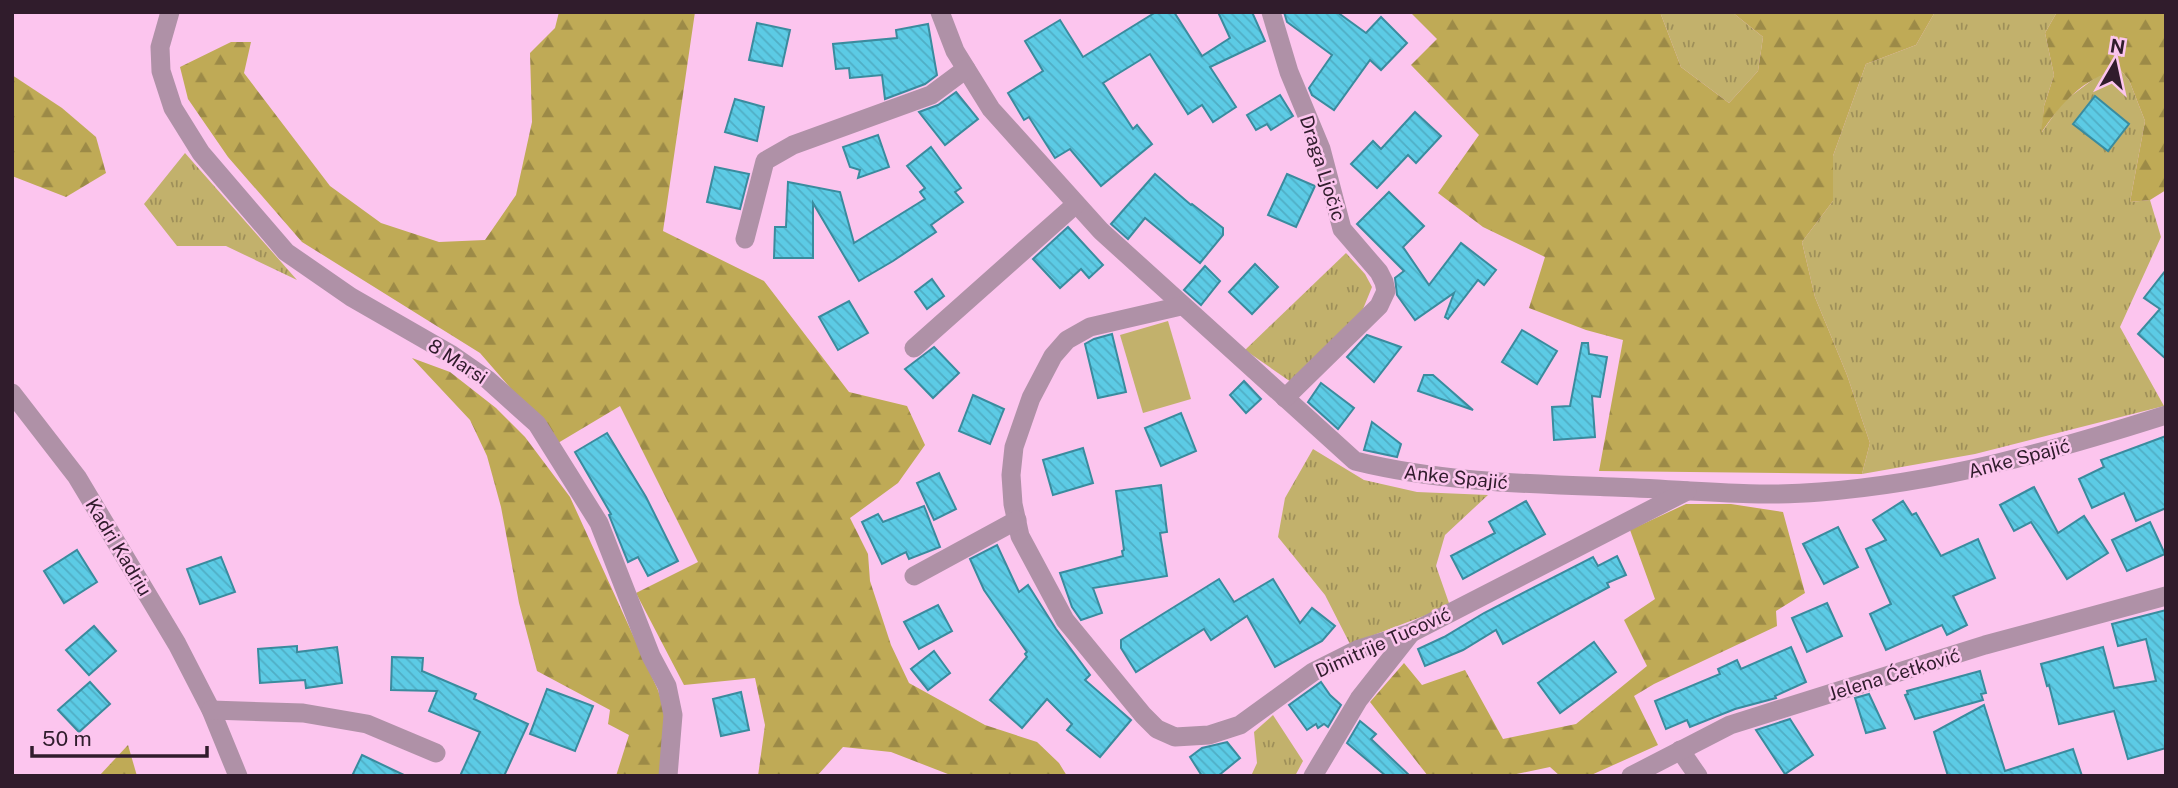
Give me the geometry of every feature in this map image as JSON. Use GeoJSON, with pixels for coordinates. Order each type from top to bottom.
{"type":"FeatureCollection","features":[{"type":"Feature","properties":{"kind":"street","name":"8 Marsi"},"geometry":{"type":"LineString","coordinates":[[170,12],[160,47],[161,71],[173,108],[201,153],[286,252],[351,297],[461,361],[488,380],[537,424],[599,523],[651,656],[667,687],[673,715],[668,776]]}},
{"type":"Feature","properties":{"kind":"street","name":"Anke Spajić"},"geometry":{"type":"LineString","coordinates":[[940,12],[955,51],[991,109],[1076,204],[1181,306],[1355,461],[1394,471],[1521,484],[1769,494],[1819,492],[1963,473],[2166,415]]}},
{"type":"Feature","properties":{"kind":"street","name":"Draga Ljočic"},"geometry":{"type":"LineString","coordinates":[[1271,12],[1289,72],[1321,149],[1342,229],[1379,272],[1385,291],[1379,306],[1285,398]]}},
{"type":"Feature","properties":{"kind":"street"},"geometry":{"type":"LineString","coordinates":[[745,239],[765,161],[793,145],[931,95],[966,69]]}},
{"type":"Feature","properties":{"kind":"street"},"geometry":{"type":"LineString","coordinates":[[914,348],[1076,204]]}},
{"type":"Feature","properties":{"kind":"street","name":"Dimitrije Tucović"},"geometry":{"type":"LineString","coordinates":[[1181,306],[1090,327],[1067,340],[1053,356],[1031,398],[1014,447],[1011,475],[1020,536],[1065,620],[1157,730],[1175,737],[1209,735],[1240,725],[1313,672],[1359,649],[1411,633],[1687,491]]}},
{"type":"Feature","properties":{"kind":"street","name":"Kadri Kadriu"},"geometry":{"type":"LineString","coordinates":[[12,393],[77,477],[177,644],[211,710],[238,776]]}},
{"type":"Feature","properties":{"kind":"street"},"geometry":{"type":"LineString","coordinates":[[914,576],[1017,520]]}},
{"type":"Feature","properties":{"kind":"street","name":"Jelena Ćetković"},"geometry":{"type":"LineString","coordinates":[[1631,776],[1730,725],[1985,645],[2166,596]]}},
{"type":"Feature","properties":{"kind":"street"},"geometry":{"type":"LineString","coordinates":[[1313,776],[1359,699],[1411,633]]}},
{"type":"Feature","properties":{"kind":"street"},"geometry":{"type":"LineString","coordinates":[[211,710],[303,713],[367,724],[436,753]]}},
{"type":"Feature","properties":{"kind":"street"},"geometry":{"type":"LineString","coordinates":[[1680,750],[1698,776]]}},
{"type":"Feature","properties":{"kind":"green space"},"geometry":{"type":"Polygon","coordinates":[[[559,12],[695,12],[663,231],[764,281],[849,392],[907,406],[925,445],[898,483],[850,518],[868,554],[870,581],[891,645],[909,683],[985,725],[1037,742],[1059,763],[1067,776],[953,776],[891,752],[843,747],[817,776],[758,776],[765,725],[755,678],[684,685],[636,593],[698,562],[620,406],[558,443],[480,353],[302,242],[228,157],[188,99],[180,67],[231,42],[251,42],[244,73],[330,186],[381,223],[439,242],[485,240],[516,195],[532,122],[530,53],[555,28],[559,12]]]}},
{"type":"Feature","properties":{"kind":"green space"},"geometry":{"type":"Polygon","coordinates":[[[1410,12],[1660,12],[1681,67],[1729,103],[1758,71],[1763,37],[1732,12],[1935,12],[1916,45],[1866,64],[1833,156],[1833,201],[1802,242],[1815,297],[1847,375],[1870,443],[1862,474],[1599,471],[1623,340],[1586,330],[1529,308],[1545,257],[1483,227],[1438,193],[1479,135],[1411,65],[1437,39],[1410,12]]]}},
{"type":"Feature","properties":{"kind":"green space"},"geometry":{"type":"Polygon","coordinates":[[[1660,12],[1732,12],[1763,37],[1758,71],[1729,103],[1681,67],[1660,12]]]}},
{"type":"Feature","properties":{"kind":"green space"},"geometry":{"type":"Polygon","coordinates":[[[1935,12],[2057,12],[2045,33],[2054,75],[2044,106],[2042,132],[2063,102],[2099,75],[2119,68],[2129,80],[2145,121],[2130,202],[2150,200],[2161,237],[2120,327],[2164,406],[1975,454],[1862,474],[1870,443],[1847,375],[1815,297],[1802,242],[1833,201],[1833,156],[1866,64],[1916,45],[1935,12]]]}},
{"type":"Feature","properties":{"kind":"green space"},"geometry":{"type":"Polygon","coordinates":[[[2057,12],[2166,12],[2166,190],[2150,200],[2130,202],[2145,121],[2129,80],[2119,68],[2094,79],[2074,93],[2041,133],[2044,106],[2054,75],[2045,33],[2057,12]]]}},
{"type":"Feature","properties":{"kind":"green space"},"geometry":{"type":"Polygon","coordinates":[[[12,75],[62,108],[96,137],[106,173],[66,197],[12,176],[12,75]]]}},
{"type":"Feature","properties":{"kind":"green space"},"geometry":{"type":"Polygon","coordinates":[[[185,153],[297,280],[226,246],[177,246],[144,204],[185,153]]]}},
{"type":"Feature","properties":{"kind":"green space"},"geometry":{"type":"Polygon","coordinates":[[[1346,253],[1365,274],[1372,287],[1363,309],[1291,382],[1245,350],[1346,253]]]}},
{"type":"Feature","properties":{"kind":"green space"},"geometry":{"type":"Polygon","coordinates":[[[1168,321],[1191,399],[1143,413],[1120,335],[1168,321]]]}},
{"type":"Feature","properties":{"kind":"green space"},"geometry":{"type":"Polygon","coordinates":[[[412,358],[450,372],[496,408],[525,437],[570,497],[658,690],[667,719],[662,776],[616,776],[629,735],[608,724],[610,710],[537,671],[519,603],[501,507],[487,456],[470,420],[412,358]]]}},
{"type":"Feature","properties":{"kind":"green space"},"geometry":{"type":"Polygon","coordinates":[[[1313,449],[1364,480],[1417,492],[1488,495],[1445,535],[1436,566],[1450,606],[1350,644],[1325,595],[1278,537],[1285,498],[1313,449]]]}},
{"type":"Feature","properties":{"kind":"green space"},"geometry":{"type":"Polygon","coordinates":[[[1686,504],[1731,504],[1783,512],[1805,593],[1776,611],[1777,626],[1634,696],[1658,745],[1589,776],[1560,776],[1550,767],[1507,776],[1428,776],[1370,702],[1404,663],[1422,685],[1465,670],[1503,739],[1576,724],[1647,666],[1624,620],[1655,599],[1630,530],[1686,504]]]}},
{"type":"Feature","properties":{"kind":"green space"},"geometry":{"type":"Polygon","coordinates":[[[1273,715],[1303,761],[1295,776],[1251,776],[1257,763],[1254,732],[1273,715]]]}},
{"type":"Feature","properties":{"kind":"green space"},"geometry":{"type":"Polygon","coordinates":[[[128,745],[137,776],[99,776],[128,745]]]}},
{"type":"Feature","properties":{"kind":"building"},"geometry":{"type":"Polygon","coordinates":[[[1156,12],[1174,12],[1202,56],[1230,38],[1218,12],[1252,12],[1265,41],[1210,67],[1236,107],[1213,122],[1202,105],[1188,114],[1150,54],[1103,83],[1133,129],[1137,125],[1152,144],[1101,186],[1070,149],[1055,158],[1029,117],[1024,120],[1008,93],[1043,71],[1025,41],[1060,20],[1083,57],[1156,12]]]}},
{"type":"Feature","properties":{"kind":"building"},"geometry":{"type":"Polygon","coordinates":[[[1284,12],[1337,12],[1366,33],[1381,17],[1407,43],[1381,70],[1370,60],[1334,110],[1312,95],[1309,88],[1332,55],[1287,22],[1284,12]]]}},
{"type":"Feature","properties":{"kind":"building"},"geometry":{"type":"Polygon","coordinates":[[[757,23],[790,30],[782,66],[749,60],[757,23]]]}},
{"type":"Feature","properties":{"kind":"building"},"geometry":{"type":"Polygon","coordinates":[[[928,24],[937,75],[925,84],[885,99],[882,75],[850,78],[849,68],[836,69],[833,44],[897,38],[896,30],[928,24]]]}},
{"type":"Feature","properties":{"kind":"building"},"geometry":{"type":"Polygon","coordinates":[[[956,92],[978,119],[945,145],[919,112],[938,105],[956,92]]]}},
{"type":"Feature","properties":{"kind":"building"},"geometry":{"type":"Polygon","coordinates":[[[1280,95],[1293,116],[1271,130],[1267,124],[1256,130],[1247,115],[1280,95]]]}},
{"type":"Feature","properties":{"kind":"building"},"geometry":{"type":"Polygon","coordinates":[[[2095,96],[2129,124],[2108,151],[2073,124],[2095,96]]]}},
{"type":"Feature","properties":{"kind":"building"},"geometry":{"type":"Polygon","coordinates":[[[735,99],[764,107],[757,141],[725,132],[735,99]]]}},
{"type":"Feature","properties":{"kind":"building"},"geometry":{"type":"Polygon","coordinates":[[[1415,112],[1441,136],[1416,163],[1408,155],[1377,188],[1351,164],[1373,141],[1381,149],[1415,112]]]}},
{"type":"Feature","properties":{"kind":"building"},"geometry":{"type":"Polygon","coordinates":[[[878,135],[889,167],[858,178],[860,170],[850,167],[843,147],[878,135]]]}},
{"type":"Feature","properties":{"kind":"building"},"geometry":{"type":"Polygon","coordinates":[[[931,147],[961,188],[955,192],[963,202],[931,225],[936,232],[859,281],[813,203],[813,258],[774,258],[775,227],[786,227],[788,182],[840,192],[854,243],[925,199],[920,192],[925,188],[907,166],[931,147]]]}},
{"type":"Feature","properties":{"kind":"building"},"geometry":{"type":"Polygon","coordinates":[[[715,167],[749,174],[740,209],[707,202],[715,167]]]}},
{"type":"Feature","properties":{"kind":"building"},"geometry":{"type":"Polygon","coordinates":[[[1155,174],[1223,228],[1223,235],[1200,263],[1145,218],[1128,239],[1111,224],[1155,174]]]}},
{"type":"Feature","properties":{"kind":"building"},"geometry":{"type":"Polygon","coordinates":[[[1287,174],[1315,186],[1296,227],[1268,215],[1287,174]]]}},
{"type":"Feature","properties":{"kind":"building"},"geometry":{"type":"Polygon","coordinates":[[[1389,192],[1424,226],[1403,247],[1429,285],[1461,243],[1496,270],[1484,285],[1478,280],[1448,319],[1445,317],[1454,293],[1415,320],[1397,295],[1395,278],[1404,271],[1357,224],[1389,192]]]}},
{"type":"Feature","properties":{"kind":"building"},"geometry":{"type":"Polygon","coordinates":[[[1068,227],[1103,265],[1089,278],[1081,269],[1060,288],[1033,259],[1068,227]]]}},
{"type":"Feature","properties":{"kind":"building"},"geometry":{"type":"Polygon","coordinates":[[[1255,264],[1278,287],[1252,314],[1229,292],[1255,264]]]}},
{"type":"Feature","properties":{"kind":"building"},"geometry":{"type":"Polygon","coordinates":[[[1205,266],[1220,281],[1201,305],[1184,290],[1205,266]]]}},
{"type":"Feature","properties":{"kind":"building"},"geometry":{"type":"Polygon","coordinates":[[[2166,270],[2166,359],[2138,334],[2160,309],[2144,298],[2166,270]]]}},
{"type":"Feature","properties":{"kind":"building"},"geometry":{"type":"Polygon","coordinates":[[[932,279],[944,296],[927,309],[915,292],[932,279]]]}},
{"type":"Feature","properties":{"kind":"building"},"geometry":{"type":"Polygon","coordinates":[[[849,301],[868,333],[838,350],[819,317],[849,301]]]}},
{"type":"Feature","properties":{"kind":"building"},"geometry":{"type":"Polygon","coordinates":[[[1522,330],[1557,351],[1537,384],[1502,362],[1522,330]]]}},
{"type":"Feature","properties":{"kind":"building"},"geometry":{"type":"Polygon","coordinates":[[[1112,334],[1126,392],[1098,398],[1085,344],[1112,334]]]}},
{"type":"Feature","properties":{"kind":"building"},"geometry":{"type":"Polygon","coordinates":[[[1367,335],[1401,347],[1374,382],[1347,357],[1367,335]]]}},
{"type":"Feature","properties":{"kind":"building"},"geometry":{"type":"Polygon","coordinates":[[[1582,343],[1588,343],[1589,354],[1607,357],[1600,397],[1592,396],[1595,437],[1554,440],[1552,407],[1570,406],[1582,343]]]}},
{"type":"Feature","properties":{"kind":"building"},"geometry":{"type":"Polygon","coordinates":[[[934,347],[959,373],[933,398],[905,369],[934,347]]]}},
{"type":"Feature","properties":{"kind":"building"},"geometry":{"type":"Polygon","coordinates":[[[1424,375],[1433,375],[1473,410],[1418,391],[1424,375]]]}},
{"type":"Feature","properties":{"kind":"building"},"geometry":{"type":"Polygon","coordinates":[[[1244,381],[1261,399],[1246,413],[1230,395],[1244,381]]]}},
{"type":"Feature","properties":{"kind":"building"},"geometry":{"type":"Polygon","coordinates":[[[1321,383],[1354,408],[1338,429],[1308,402],[1321,383]]]}},
{"type":"Feature","properties":{"kind":"building"},"geometry":{"type":"Polygon","coordinates":[[[973,395],[1004,409],[990,444],[959,431],[973,395]]]}},
{"type":"Feature","properties":{"kind":"building"},"geometry":{"type":"Polygon","coordinates":[[[1181,413],[1196,451],[1161,466],[1145,428],[1181,413]]]}},
{"type":"Feature","properties":{"kind":"building"},"geometry":{"type":"Polygon","coordinates":[[[1372,422],[1401,444],[1397,457],[1364,450],[1372,422]]]}},
{"type":"Feature","properties":{"kind":"building"},"geometry":{"type":"Polygon","coordinates":[[[607,433],[646,497],[678,561],[648,576],[638,557],[628,562],[609,515],[611,514],[575,452],[607,433]]]}},
{"type":"Feature","properties":{"kind":"building"},"geometry":{"type":"Polygon","coordinates":[[[2166,436],[2166,508],[2136,521],[2124,493],[2092,508],[2079,479],[2104,467],[2101,460],[2166,436]]]}},
{"type":"Feature","properties":{"kind":"building"},"geometry":{"type":"Polygon","coordinates":[[[1083,448],[1093,483],[1053,495],[1043,460],[1083,448]]]}},
{"type":"Feature","properties":{"kind":"building"},"geometry":{"type":"Polygon","coordinates":[[[939,473],[956,509],[934,520],[917,483],[939,473]]]}},
{"type":"Feature","properties":{"kind":"building"},"geometry":{"type":"Polygon","coordinates":[[[1161,485],[1167,532],[1160,533],[1167,576],[1093,588],[1102,613],[1081,620],[1072,607],[1060,573],[1123,556],[1116,491],[1161,485]]]}},
{"type":"Feature","properties":{"kind":"building"},"geometry":{"type":"Polygon","coordinates":[[[2034,487],[2058,533],[2084,516],[2108,553],[2067,579],[2031,522],[2014,531],[2000,505],[2034,487]]]}},
{"type":"Feature","properties":{"kind":"building"},"geometry":{"type":"Polygon","coordinates":[[[1526,501],[1545,534],[1463,579],[1451,556],[1495,533],[1489,522],[1526,501]]]}},
{"type":"Feature","properties":{"kind":"building"},"geometry":{"type":"Polygon","coordinates":[[[1903,501],[1912,515],[1916,513],[1941,556],[1978,539],[1995,578],[1953,596],[1967,625],[1947,635],[1942,625],[1886,650],[1870,614],[1891,604],[1866,549],[1886,540],[1873,520],[1903,501]]]}},
{"type":"Feature","properties":{"kind":"building"},"geometry":{"type":"Polygon","coordinates":[[[924,506],[940,547],[909,559],[906,552],[882,564],[862,522],[878,514],[883,522],[924,506]]]}},
{"type":"Feature","properties":{"kind":"building"},"geometry":{"type":"Polygon","coordinates":[[[2150,522],[2165,554],[2127,571],[2112,540],[2150,522]]]}},
{"type":"Feature","properties":{"kind":"building"},"geometry":{"type":"Polygon","coordinates":[[[1838,527],[1858,567],[1824,584],[1803,544],[1838,527]]]}},
{"type":"Feature","properties":{"kind":"building"},"geometry":{"type":"Polygon","coordinates":[[[997,545],[1019,592],[1028,585],[1090,675],[1085,680],[1131,720],[1100,757],[1067,730],[1072,724],[1047,699],[1022,728],[990,700],[1027,657],[1027,652],[984,590],[970,559],[997,545]]]}},
{"type":"Feature","properties":{"kind":"building"},"geometry":{"type":"Polygon","coordinates":[[[77,550],[97,582],[64,603],[44,571],[77,550]]]}},
{"type":"Feature","properties":{"kind":"building"},"geometry":{"type":"Polygon","coordinates":[[[1617,556],[1626,575],[1607,583],[1609,587],[1503,644],[1496,630],[1463,650],[1425,666],[1418,649],[1593,557],[1598,566],[1617,556]]]}},
{"type":"Feature","properties":{"kind":"building"},"geometry":{"type":"Polygon","coordinates":[[[221,557],[235,592],[200,604],[187,569],[221,557]]]}},
{"type":"Feature","properties":{"kind":"building"},"geometry":{"type":"Polygon","coordinates":[[[1219,579],[1234,602],[1273,579],[1300,623],[1312,608],[1335,626],[1322,641],[1275,667],[1247,616],[1211,640],[1204,629],[1136,672],[1121,648],[1121,640],[1219,579]]]}},
{"type":"Feature","properties":{"kind":"building"},"geometry":{"type":"Polygon","coordinates":[[[1827,603],[1842,636],[1807,652],[1792,618],[1827,603]]]}},
{"type":"Feature","properties":{"kind":"building"},"geometry":{"type":"Polygon","coordinates":[[[938,605],[952,631],[919,649],[904,622],[938,605]]]}},
{"type":"Feature","properties":{"kind":"building"},"geometry":{"type":"Polygon","coordinates":[[[2166,610],[2166,748],[2128,759],[2114,711],[2059,724],[2041,664],[2103,647],[2114,688],[2156,681],[2146,639],[2118,646],[2112,624],[2166,610]]]}},
{"type":"Feature","properties":{"kind":"building"},"geometry":{"type":"Polygon","coordinates":[[[94,626],[116,651],[89,675],[66,650],[94,626]]]}},
{"type":"Feature","properties":{"kind":"building"},"geometry":{"type":"Polygon","coordinates":[[[1594,642],[1616,672],[1560,713],[1538,683],[1594,642]]]}},
{"type":"Feature","properties":{"kind":"building"},"geometry":{"type":"Polygon","coordinates":[[[297,646],[297,652],[337,647],[342,683],[306,688],[305,680],[260,683],[258,649],[297,646]]]}},
{"type":"Feature","properties":{"kind":"building"},"geometry":{"type":"Polygon","coordinates":[[[1791,647],[1806,682],[1775,696],[1776,698],[1735,709],[1690,727],[1687,720],[1666,729],[1655,701],[1720,674],[1718,669],[1737,660],[1741,669],[1791,647]]]}},
{"type":"Feature","properties":{"kind":"building"},"geometry":{"type":"Polygon","coordinates":[[[934,651],[950,673],[928,690],[911,669],[934,651]]]}},
{"type":"Feature","properties":{"kind":"building"},"geometry":{"type":"Polygon","coordinates":[[[392,657],[423,658],[422,671],[476,694],[474,699],[528,724],[504,776],[460,776],[480,732],[429,711],[437,691],[391,690],[392,657]]]}},
{"type":"Feature","properties":{"kind":"building"},"geometry":{"type":"Polygon","coordinates":[[[1980,671],[1986,693],[1981,694],[1983,700],[1915,719],[1905,695],[1908,694],[1907,691],[1980,671]]]}},
{"type":"Feature","properties":{"kind":"building"},"geometry":{"type":"Polygon","coordinates":[[[90,682],[110,704],[79,732],[58,710],[90,682]]]}},
{"type":"Feature","properties":{"kind":"building"},"geometry":{"type":"Polygon","coordinates":[[[1321,682],[1341,705],[1328,727],[1324,724],[1318,728],[1316,724],[1307,730],[1289,705],[1321,682]]]}},
{"type":"Feature","properties":{"kind":"building"},"geometry":{"type":"Polygon","coordinates":[[[547,689],[593,706],[575,751],[530,734],[547,689]]]}},
{"type":"Feature","properties":{"kind":"building"},"geometry":{"type":"Polygon","coordinates":[[[741,692],[749,730],[721,736],[713,699],[741,692]]]}},
{"type":"Feature","properties":{"kind":"building"},"geometry":{"type":"Polygon","coordinates":[[[1869,694],[1885,728],[1866,733],[1855,698],[1869,694]]]}},
{"type":"Feature","properties":{"kind":"building"},"geometry":{"type":"Polygon","coordinates":[[[1984,705],[2005,771],[2073,749],[2082,776],[1948,776],[1934,732],[1984,705]]]}},
{"type":"Feature","properties":{"kind":"building"},"geometry":{"type":"Polygon","coordinates":[[[1790,719],[1813,755],[1785,774],[1756,730],[1790,719]]]}},
{"type":"Feature","properties":{"kind":"building"},"geometry":{"type":"Polygon","coordinates":[[[1360,721],[1376,734],[1371,739],[1410,776],[1386,776],[1347,743],[1360,721]]]}},
{"type":"Feature","properties":{"kind":"building"},"geometry":{"type":"Polygon","coordinates":[[[1227,742],[1240,758],[1218,776],[1202,776],[1190,757],[1202,748],[1227,742]]]}},
{"type":"Feature","properties":{"kind":"building"},"geometry":{"type":"Polygon","coordinates":[[[362,755],[406,776],[352,776],[362,755]]]}}]}
